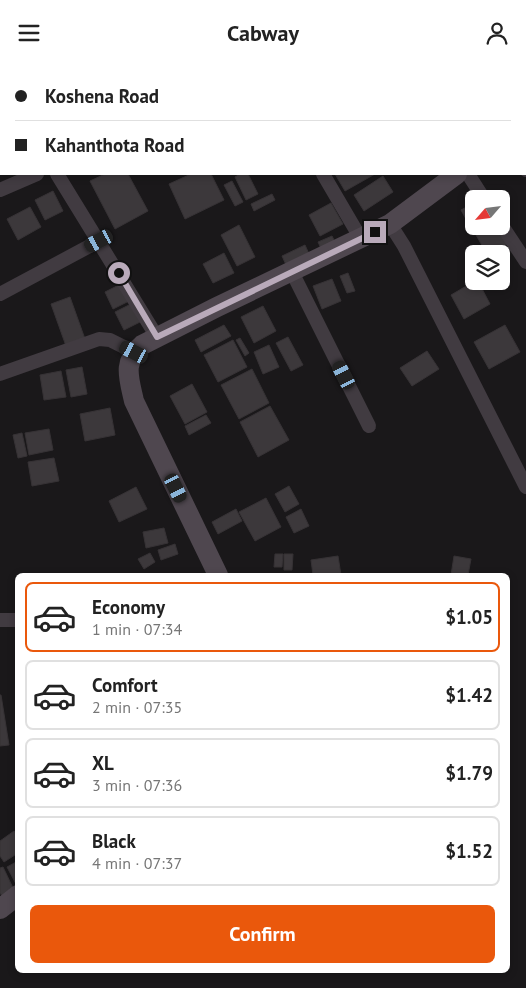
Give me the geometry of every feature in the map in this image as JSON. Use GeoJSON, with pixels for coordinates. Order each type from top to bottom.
{"type":"FeatureCollection","features":[{"type":"Feature","properties":{"kind":"main road"},"geometry":{"type":"LineString","coordinates":[[217,573],[134,401],[128,373],[129,362],[134,352],[157,337],[390,224],[456,175]]}},
{"type":"Feature","properties":{"kind":"main road"},"geometry":{"type":"LineString","coordinates":[[0,909],[15,897]]}},
{"type":"Feature","properties":{"kind":"street"},"geometry":{"type":"LineString","coordinates":[[0,190],[35,175]]}},
{"type":"Feature","properties":{"kind":"street"},"geometry":{"type":"LineString","coordinates":[[58,175],[157,337]]}},
{"type":"Feature","properties":{"kind":"street"},"geometry":{"type":"LineString","coordinates":[[324,175],[361,239]]}},
{"type":"Feature","properties":{"kind":"street"},"geometry":{"type":"LineString","coordinates":[[469,175],[478,190]]}},
{"type":"Feature","properties":{"kind":"street"},"geometry":{"type":"LineString","coordinates":[[390,224],[404,246],[526,487]]}},
{"type":"Feature","properties":{"kind":"street"},"geometry":{"type":"LineString","coordinates":[[508,235],[526,262]]}},
{"type":"Feature","properties":{"kind":"street"},"geometry":{"type":"LineString","coordinates":[[0,294],[99,241]]}},
{"type":"Feature","properties":{"kind":"street"},"geometry":{"type":"LineString","coordinates":[[292,271],[369,426]]}},
{"type":"Feature","properties":{"kind":"street"},"geometry":{"type":"LineString","coordinates":[[0,374],[99,339],[110,340],[134,352]]}},
{"type":"Feature","properties":{"kind":"street"},"geometry":{"type":"LineString","coordinates":[[0,620],[15,620]]}},
{"type":"Feature","properties":{"kind":"building"},"geometry":{"type":"Polygon","coordinates":[[[103,175],[129,175],[148,211],[115,229],[90,181],[103,175]]]}},
{"type":"Feature","properties":{"kind":"building"},"geometry":{"type":"Polygon","coordinates":[[[189,175],[212,175],[224,200],[185,219],[169,184],[189,175]]]}},
{"type":"Feature","properties":{"kind":"building"},"geometry":{"type":"Polygon","coordinates":[[[248,175],[258,194],[246,200],[235,177],[248,175]]]}},
{"type":"Feature","properties":{"kind":"building"},"geometry":{"type":"Polygon","coordinates":[[[336,175],[373,175],[345,191],[336,175]]]}},
{"type":"Feature","properties":{"kind":"building"},"geometry":{"type":"Polygon","coordinates":[[[383,176],[393,192],[364,211],[354,195],[383,176]]]}},
{"type":"Feature","properties":{"kind":"building"},"geometry":{"type":"Polygon","coordinates":[[[232,181],[243,202],[235,206],[224,185],[232,181]]]}},
{"type":"Feature","properties":{"kind":"building"},"geometry":{"type":"Polygon","coordinates":[[[53,191],[63,211],[45,220],[35,200],[53,191]]]}},
{"type":"Feature","properties":{"kind":"building"},"geometry":{"type":"Polygon","coordinates":[[[272,194],[275,200],[254,211],[251,204],[272,194]]]}},
{"type":"Feature","properties":{"kind":"building"},"geometry":{"type":"Polygon","coordinates":[[[331,203],[343,224],[320,236],[309,215],[331,203]]]}},
{"type":"Feature","properties":{"kind":"building"},"geometry":{"type":"Polygon","coordinates":[[[30,207],[41,227],[18,240],[7,219],[30,207]]]}},
{"type":"Feature","properties":{"kind":"building"},"geometry":{"type":"Polygon","coordinates":[[[465,208],[465,217],[461,210],[465,208]]]}},
{"type":"Feature","properties":{"kind":"building"},"geometry":{"type":"Polygon","coordinates":[[[239,225],[255,257],[237,266],[221,235],[239,225]]]}},
{"type":"Feature","properties":{"kind":"building"},"geometry":{"type":"Polygon","coordinates":[[[476,235],[504,235],[509,243],[505,245],[482,245],[476,235]]]}},
{"type":"Feature","properties":{"kind":"building"},"geometry":{"type":"Polygon","coordinates":[[[332,236],[338,248],[324,255],[318,242],[332,236]]]}},
{"type":"Feature","properties":{"kind":"building"},"geometry":{"type":"Polygon","coordinates":[[[305,245],[310,256],[287,267],[282,256],[305,245]]]}},
{"type":"Feature","properties":{"kind":"building"},"geometry":{"type":"Polygon","coordinates":[[[224,253],[234,273],[213,283],[203,264],[224,253]]]}},
{"type":"Feature","properties":{"kind":"building"},"geometry":{"type":"Polygon","coordinates":[[[348,273],[355,291],[347,293],[340,276],[348,273]]]}},
{"type":"Feature","properties":{"kind":"building"},"geometry":{"type":"Polygon","coordinates":[[[332,279],[341,301],[322,309],[313,286],[332,279]]]}},
{"type":"Feature","properties":{"kind":"building"},"geometry":{"type":"Polygon","coordinates":[[[121,284],[129,301],[113,309],[105,292],[121,284]]]}},
{"type":"Feature","properties":{"kind":"building"},"geometry":{"type":"Polygon","coordinates":[[[465,287],[465,290],[483,290],[490,304],[464,319],[451,295],[465,287]]]}},
{"type":"Feature","properties":{"kind":"building"},"geometry":{"type":"Polygon","coordinates":[[[70,297],[85,339],[66,346],[51,304],[70,297]]]}},
{"type":"Feature","properties":{"kind":"building"},"geometry":{"type":"Polygon","coordinates":[[[131,304],[140,322],[124,330],[115,312],[131,304]]]}},
{"type":"Feature","properties":{"kind":"building"},"geometry":{"type":"Polygon","coordinates":[[[263,306],[276,331],[254,343],[241,317],[263,306]]]}},
{"type":"Feature","properties":{"kind":"building"},"geometry":{"type":"Polygon","coordinates":[[[224,325],[231,336],[201,352],[195,340],[224,325]]]}},
{"type":"Feature","properties":{"kind":"building"},"geometry":{"type":"Polygon","coordinates":[[[505,325],[520,352],[489,369],[474,342],[505,325]]]}},
{"type":"Feature","properties":{"kind":"building"},"geometry":{"type":"Polygon","coordinates":[[[288,337],[303,365],[291,371],[276,343],[288,337]]]}},
{"type":"Feature","properties":{"kind":"building"},"geometry":{"type":"Polygon","coordinates":[[[240,338],[249,353],[245,356],[236,340],[240,338]]]}},
{"type":"Feature","properties":{"kind":"building"},"geometry":{"type":"Polygon","coordinates":[[[233,340],[247,367],[218,382],[204,355],[233,340]]]}},
{"type":"Feature","properties":{"kind":"building"},"geometry":{"type":"Polygon","coordinates":[[[269,345],[279,367],[263,374],[254,352],[269,345]]]}},
{"type":"Feature","properties":{"kind":"building"},"geometry":{"type":"Polygon","coordinates":[[[427,351],[439,369],[412,386],[400,368],[427,351]]]}},
{"type":"Feature","properties":{"kind":"building"},"geometry":{"type":"Polygon","coordinates":[[[82,367],[87,394],[71,397],[66,370],[82,367]]]}},
{"type":"Feature","properties":{"kind":"building"},"geometry":{"type":"Polygon","coordinates":[[[252,369],[269,403],[239,419],[221,385],[252,369]]]}},
{"type":"Feature","properties":{"kind":"building"},"geometry":{"type":"Polygon","coordinates":[[[61,371],[66,397],[44,400],[40,375],[61,371]]]}},
{"type":"Feature","properties":{"kind":"building"},"geometry":{"type":"Polygon","coordinates":[[[192,384],[207,412],[185,424],[170,396],[192,384]]]}},
{"type":"Feature","properties":{"kind":"building"},"geometry":{"type":"Polygon","coordinates":[[[270,406],[289,440],[258,457],[240,422],[270,406]]]}},
{"type":"Feature","properties":{"kind":"building"},"geometry":{"type":"Polygon","coordinates":[[[110,408],[115,435],[85,441],[80,414],[110,408]]]}},
{"type":"Feature","properties":{"kind":"building"},"geometry":{"type":"Polygon","coordinates":[[[206,415],[211,423],[189,435],[185,426],[206,415]]]}},
{"type":"Feature","properties":{"kind":"building"},"geometry":{"type":"Polygon","coordinates":[[[49,429],[53,450],[29,455],[25,433],[49,429]]]}},
{"type":"Feature","properties":{"kind":"building"},"geometry":{"type":"Polygon","coordinates":[[[22,433],[27,456],[18,458],[13,435],[22,433]]]}},
{"type":"Feature","properties":{"kind":"building"},"geometry":{"type":"Polygon","coordinates":[[[54,458],[59,481],[32,486],[28,462],[54,458]]]}},
{"type":"Feature","properties":{"kind":"building"},"geometry":{"type":"Polygon","coordinates":[[[289,486],[299,504],[285,512],[275,494],[289,486]]]}},
{"type":"Feature","properties":{"kind":"building"},"geometry":{"type":"Polygon","coordinates":[[[136,487],[147,509],[119,522],[109,501],[136,487]]]}},
{"type":"Feature","properties":{"kind":"building"},"geometry":{"type":"Polygon","coordinates":[[[266,498],[281,527],[255,541],[239,512],[266,498]]]}},
{"type":"Feature","properties":{"kind":"building"},"geometry":{"type":"Polygon","coordinates":[[[236,509],[242,521],[218,534],[212,522],[236,509]]]}},
{"type":"Feature","properties":{"kind":"building"},"geometry":{"type":"Polygon","coordinates":[[[301,509],[309,526],[294,533],[286,517],[301,509]]]}},
{"type":"Feature","properties":{"kind":"building"},"geometry":{"type":"Polygon","coordinates":[[[164,528],[168,543],[146,548],[143,532],[164,528]]]}},
{"type":"Feature","properties":{"kind":"building"},"geometry":{"type":"Polygon","coordinates":[[[175,544],[178,554],[161,560],[158,550],[175,544]]]}},
{"type":"Feature","properties":{"kind":"building"},"geometry":{"type":"Polygon","coordinates":[[[150,553],[155,562],[144,569],[138,559],[150,553]]]}},
{"type":"Feature","properties":{"kind":"building"},"geometry":{"type":"Polygon","coordinates":[[[275,554],[283,554],[282,567],[274,567],[275,554]]]}},
{"type":"Feature","properties":{"kind":"building"},"geometry":{"type":"Polygon","coordinates":[[[284,554],[293,554],[292,570],[284,570],[284,554]]]}},
{"type":"Feature","properties":{"kind":"building"},"geometry":{"type":"Polygon","coordinates":[[[338,556],[341,573],[313,573],[311,560],[338,556]]]}},
{"type":"Feature","properties":{"kind":"building"},"geometry":{"type":"Polygon","coordinates":[[[454,556],[471,559],[468,573],[451,573],[454,556]]]}},
{"type":"Feature","properties":{"kind":"building"},"geometry":{"type":"Polygon","coordinates":[[[0,695],[9,745],[0,746],[0,695]]]}},
{"type":"Feature","properties":{"kind":"building"},"geometry":{"type":"Polygon","coordinates":[[[14,831],[15,832],[15,855],[4,862],[0,856],[0,841],[14,831]]]}},
{"type":"Feature","properties":{"kind":"building"},"geometry":{"type":"Polygon","coordinates":[[[15,863],[15,882],[7,867],[15,863]]]}},
{"type":"Feature","properties":{"kind":"building"},"geometry":{"type":"Polygon","coordinates":[[[3,867],[14,890],[2,896],[0,893],[0,868],[3,867]]]}},
{"type":"Feature","properties":{"kind":"route"},"geometry":{"type":"LineString","coordinates":[[119,273],[157,337],[375,232]]}}]}
